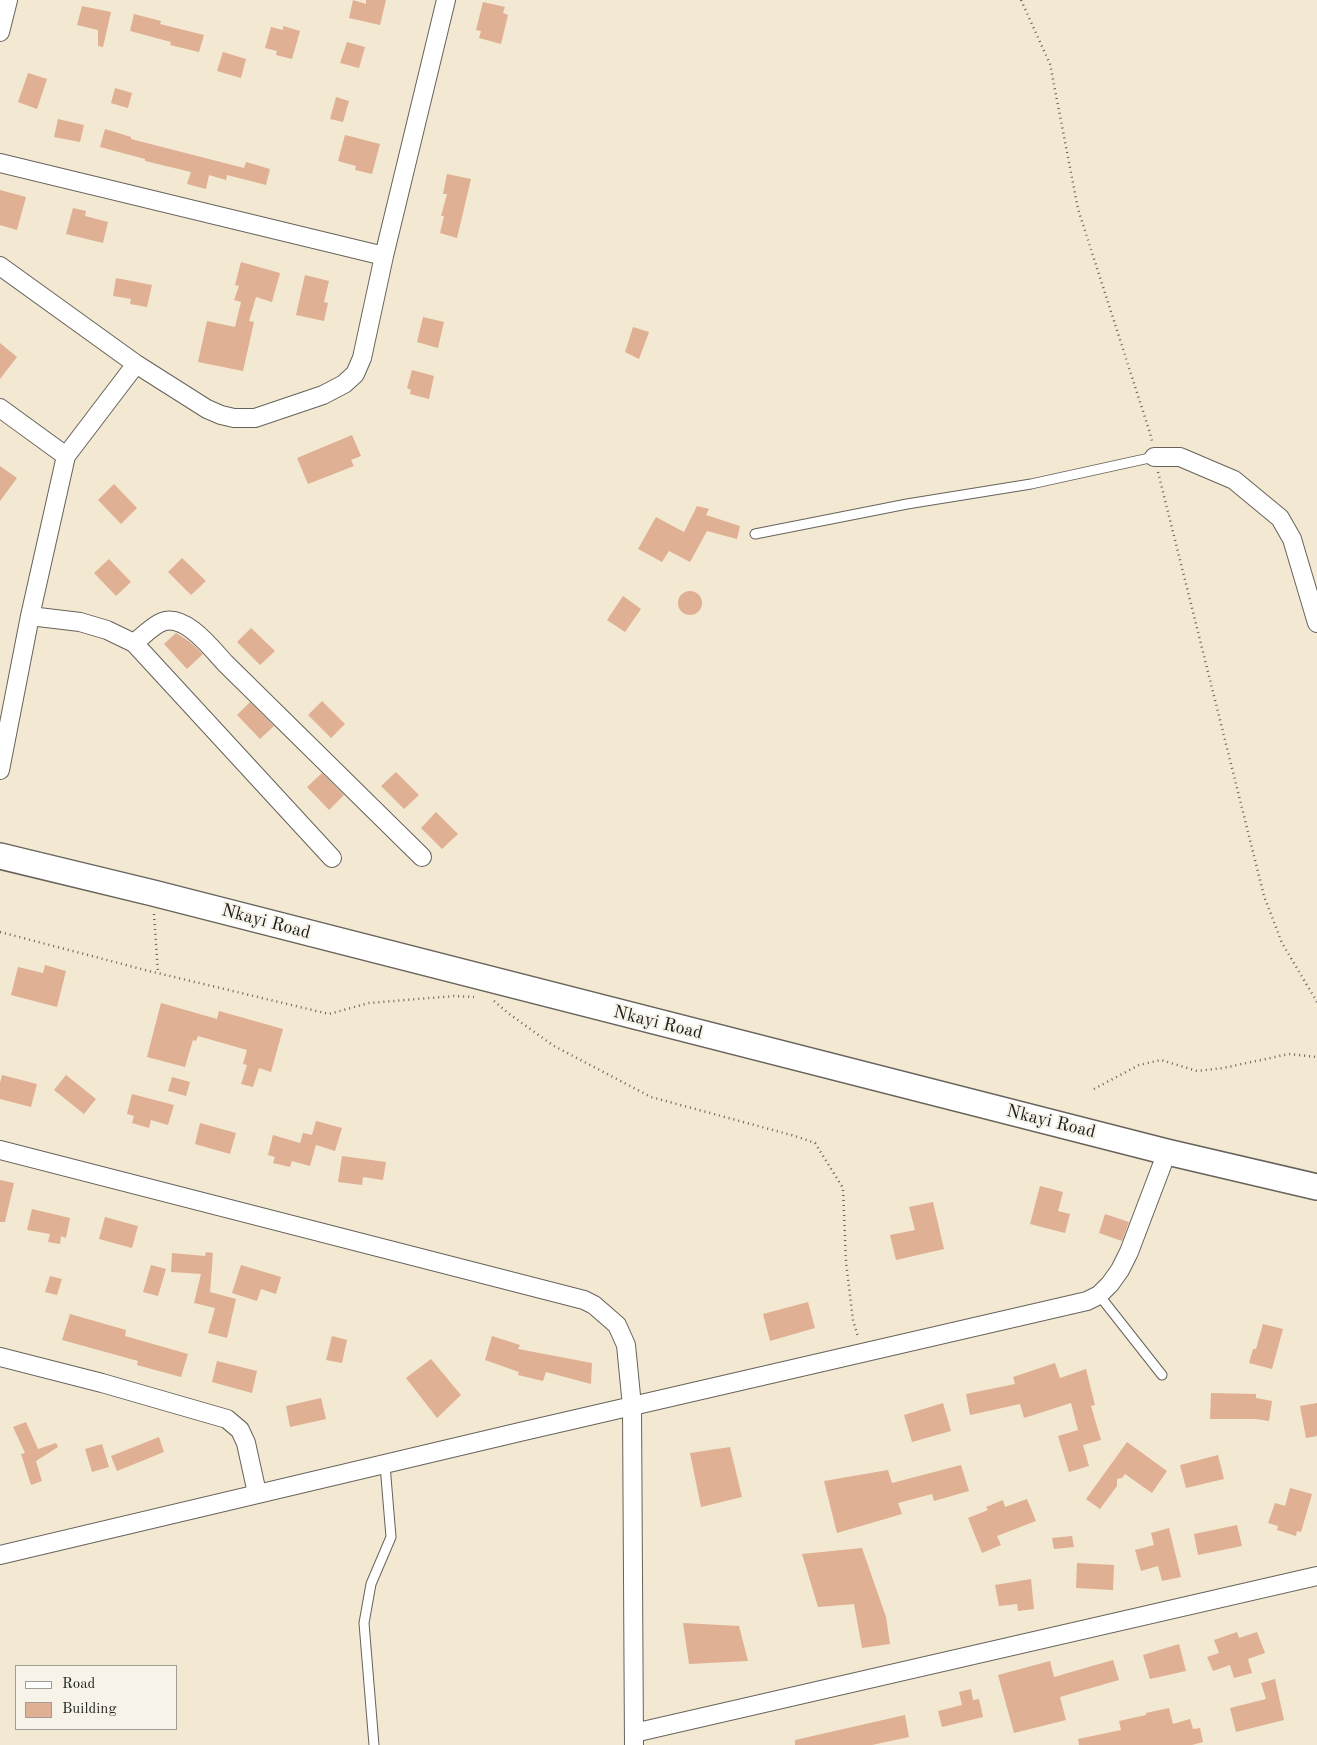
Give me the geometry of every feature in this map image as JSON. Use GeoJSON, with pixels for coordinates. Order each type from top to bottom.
{"type":"FeatureCollection","features":[{"type":"Feature","properties":{"kind":"main road","name":"Nkayi Road"},"geometry":{"type":"LineString","coordinates":[[0,856],[153,893],[489,988],[1317,1187]]}},
{"type":"Feature","properties":{"kind":"street"},"geometry":{"type":"LineString","coordinates":[[0,32],[8,0]]}},
{"type":"Feature","properties":{"kind":"street"},"geometry":{"type":"LineString","coordinates":[[0,266],[136,364],[207,408],[234,418],[255,418],[323,395],[344,384],[356,374],[362,358],[384,256],[446,0]]}},
{"type":"Feature","properties":{"kind":"street"},"geometry":{"type":"LineString","coordinates":[[0,163],[384,256]]}},
{"type":"Feature","properties":{"kind":"street"},"geometry":{"type":"LineString","coordinates":[[0,770],[30,616],[66,456],[136,364]]}},
{"type":"Feature","properties":{"kind":"street"},"geometry":{"type":"LineString","coordinates":[[0,408],[66,456]]}},
{"type":"Feature","properties":{"kind":"street"},"geometry":{"type":"LineString","coordinates":[[1154,457],[1180,457],[1234,480],[1280,518],[1292,539],[1317,623]]}},
{"type":"Feature","properties":{"kind":"street"},"geometry":{"type":"LineString","coordinates":[[30,616],[80,622],[107,630],[134,644],[332,858]]}},
{"type":"Feature","properties":{"kind":"street"},"geometry":{"type":"LineString","coordinates":[[134,644],[162,622],[184,624],[194,631],[422,857]]}},
{"type":"Feature","properties":{"kind":"street"},"geometry":{"type":"LineString","coordinates":[[0,1150],[584,1300],[594,1305],[617,1326],[626,1345],[632,1406],[634,1739],[1317,1576]]}},
{"type":"Feature","properties":{"kind":"street"},"geometry":{"type":"LineString","coordinates":[[0,1555],[257,1493],[385,1465],[1087,1301],[1099,1295],[1110,1284],[1129,1252],[1167,1152]]}},
{"type":"Feature","properties":{"kind":"street"},"geometry":{"type":"LineString","coordinates":[[0,1357],[102,1383],[227,1419],[240,1430],[246,1443],[257,1493]]}},
{"type":"Feature","properties":{"kind":"lane"},"geometry":{"type":"LineString","coordinates":[[755,534],[907,504],[1031,484],[1154,457]]}},
{"type":"Feature","properties":{"kind":"lane"},"geometry":{"type":"LineString","coordinates":[[1099,1295],[1162,1375]]}},
{"type":"Feature","properties":{"kind":"lane"},"geometry":{"type":"LineString","coordinates":[[374,1745],[364,1624],[371,1584],[391,1537],[385,1465]]}},
{"type":"Feature","properties":{"kind":"path"},"geometry":{"type":"LineString","coordinates":[[1021,0],[1050,64],[1078,209],[1150,433],[1154,457],[1264,896],[1282,943],[1317,1002]]}},
{"type":"Feature","properties":{"kind":"path"},"geometry":{"type":"LineString","coordinates":[[153,893],[158,973]]}},
{"type":"Feature","properties":{"kind":"path"},"geometry":{"type":"LineString","coordinates":[[0,932],[158,973],[329,1014],[369,1003],[454,996],[489,988],[508,1014],[554,1046],[652,1097],[796,1136],[815,1144],[843,1188],[846,1262],[853,1320],[863,1352]]}},
{"type":"Feature","properties":{"kind":"path"},"geometry":{"type":"LineString","coordinates":[[1094,1089],[1139,1065],[1161,1060],[1197,1071],[1223,1068],[1289,1054],[1317,1057]]}},
{"type":"Feature","properties":{"kind":"building"},"geometry":{"type":"Polygon","coordinates":[[[353,0],[366,4],[366,0],[386,0],[380,25],[349,18],[353,0]]]}},
{"type":"Feature","properties":{"kind":"building"},"geometry":{"type":"Polygon","coordinates":[[[483,2],[505,7],[503,13],[508,15],[501,44],[479,38],[481,31],[476,30],[483,2]]]}},
{"type":"Feature","properties":{"kind":"building"},"geometry":{"type":"Polygon","coordinates":[[[82,6],[111,12],[103,47],[98,46],[98,30],[77,25],[82,6]]]}},
{"type":"Feature","properties":{"kind":"building"},"geometry":{"type":"Polygon","coordinates":[[[134,14],[161,21],[160,24],[204,35],[199,52],[170,45],[171,42],[130,31],[134,14]]]}},
{"type":"Feature","properties":{"kind":"building"},"geometry":{"type":"Polygon","coordinates":[[[283,26],[300,31],[292,59],[276,55],[277,51],[265,48],[271,27],[283,30],[283,26]]]}},
{"type":"Feature","properties":{"kind":"building"},"geometry":{"type":"Polygon","coordinates":[[[347,42],[365,47],[359,68],[340,63],[347,42]]]}},
{"type":"Feature","properties":{"kind":"building"},"geometry":{"type":"Polygon","coordinates":[[[223,52],[246,59],[241,78],[217,71],[223,52]]]}},
{"type":"Feature","properties":{"kind":"building"},"geometry":{"type":"Polygon","coordinates":[[[28,73],[47,79],[37,109],[18,102],[28,73]]]}},
{"type":"Feature","properties":{"kind":"building"},"geometry":{"type":"Polygon","coordinates":[[[115,88],[132,93],[128,108],[111,103],[115,88]]]}},
{"type":"Feature","properties":{"kind":"building"},"geometry":{"type":"Polygon","coordinates":[[[336,97],[349,101],[343,122],[330,119],[336,97]]]}},
{"type":"Feature","properties":{"kind":"building"},"geometry":{"type":"Polygon","coordinates":[[[58,119],[84,125],[80,142],[54,137],[58,119]]]}},
{"type":"Feature","properties":{"kind":"building"},"geometry":{"type":"Polygon","coordinates":[[[105,129],[131,137],[131,139],[244,168],[246,162],[270,169],[266,185],[227,175],[226,180],[209,175],[206,189],[187,184],[191,172],[145,161],[145,159],[100,147],[105,129]]]}},
{"type":"Feature","properties":{"kind":"building"},"geometry":{"type":"Polygon","coordinates":[[[345,135],[380,144],[372,174],[355,170],[356,166],[338,161],[345,135]]]}},
{"type":"Feature","properties":{"kind":"building"},"geometry":{"type":"Polygon","coordinates":[[[447,174],[471,179],[457,238],[440,233],[444,216],[441,216],[447,194],[443,194],[447,174]]]}},
{"type":"Feature","properties":{"kind":"building"},"geometry":{"type":"Polygon","coordinates":[[[0,190],[26,197],[17,230],[0,225],[0,190]]]}},
{"type":"Feature","properties":{"kind":"building"},"geometry":{"type":"Polygon","coordinates":[[[73,208],[86,211],[85,216],[108,222],[103,243],[66,234],[73,208]]]}},
{"type":"Feature","properties":{"kind":"building"},"geometry":{"type":"Polygon","coordinates":[[[241,262],[280,273],[272,302],[256,297],[249,321],[254,322],[243,371],[198,362],[207,321],[235,327],[241,302],[234,300],[239,286],[235,285],[241,262]]]}},
{"type":"Feature","properties":{"kind":"building"},"geometry":{"type":"Polygon","coordinates":[[[305,275],[329,281],[324,302],[328,303],[324,321],[296,315],[305,275]]]}},
{"type":"Feature","properties":{"kind":"building"},"geometry":{"type":"Polygon","coordinates":[[[116,278],[152,285],[147,307],[130,304],[131,299],[113,296],[116,278]]]}},
{"type":"Feature","properties":{"kind":"building"},"geometry":{"type":"Polygon","coordinates":[[[423,317],[444,322],[438,348],[417,342],[423,317]]]}},
{"type":"Feature","properties":{"kind":"building"},"geometry":{"type":"Polygon","coordinates":[[[633,327],[649,332],[639,359],[625,352],[633,327]]]}},
{"type":"Feature","properties":{"kind":"building"},"geometry":{"type":"Polygon","coordinates":[[[0,343],[17,357],[0,379],[0,343]]]}},
{"type":"Feature","properties":{"kind":"building"},"geometry":{"type":"Polygon","coordinates":[[[412,370],[434,376],[429,399],[410,394],[411,390],[407,388],[412,370]]]}},
{"type":"Feature","properties":{"kind":"building"},"geometry":{"type":"Polygon","coordinates":[[[352,435],[361,456],[351,460],[354,466],[308,484],[297,458],[352,435]]]}},
{"type":"Feature","properties":{"kind":"building"},"geometry":{"type":"Polygon","coordinates":[[[0,466],[17,478],[0,501],[0,466]]]}},
{"type":"Feature","properties":{"kind":"building"},"geometry":{"type":"Polygon","coordinates":[[[114,484],[137,508],[121,524],[98,500],[114,484]]]}},
{"type":"Feature","properties":{"kind":"building"},"geometry":{"type":"Polygon","coordinates":[[[697,506],[709,509],[706,515],[740,526],[737,539],[707,531],[690,562],[669,551],[662,562],[638,549],[656,517],[684,532],[697,506]]]}},
{"type":"Feature","properties":{"kind":"building"},"geometry":{"type":"Polygon","coordinates":[[[182,558],[206,581],[191,595],[168,572],[182,558]]]}},
{"type":"Feature","properties":{"kind":"building"},"geometry":{"type":"Polygon","coordinates":[[[109,559],[131,582],[116,596],[94,573],[109,559]]]}},
{"type":"Feature","properties":{"kind":"building"},"geometry":{"type":"Polygon","coordinates":[[[690,591],[699,594],[702,603],[699,612],[690,615],[681,612],[678,603],[681,594],[690,591]]]}},
{"type":"Feature","properties":{"kind":"building"},"geometry":{"type":"Polygon","coordinates":[[[623,596],[641,609],[625,632],[607,620],[623,596]]]}},
{"type":"Feature","properties":{"kind":"building"},"geometry":{"type":"Polygon","coordinates":[[[251,628],[275,651],[260,665],[237,642],[251,628]]]}},
{"type":"Feature","properties":{"kind":"building"},"geometry":{"type":"Polygon","coordinates":[[[176,633],[203,654],[187,669],[164,644],[176,633]]]}},
{"type":"Feature","properties":{"kind":"building"},"geometry":{"type":"Polygon","coordinates":[[[322,701],[345,724],[331,738],[308,715],[322,701]]]}},
{"type":"Feature","properties":{"kind":"building"},"geometry":{"type":"Polygon","coordinates":[[[250,702],[274,726],[260,739],[237,715],[250,702]]]}},
{"type":"Feature","properties":{"kind":"building"},"geometry":{"type":"Polygon","coordinates":[[[396,772],[419,795],[404,809],[381,786],[396,772]]]}},
{"type":"Feature","properties":{"kind":"building"},"geometry":{"type":"Polygon","coordinates":[[[322,773],[344,795],[329,810],[307,787],[322,773]]]}},
{"type":"Feature","properties":{"kind":"building"},"geometry":{"type":"Polygon","coordinates":[[[436,812],[458,834],[442,849],[421,828],[436,812]]]}},
{"type":"Feature","properties":{"kind":"building"},"geometry":{"type":"Polygon","coordinates":[[[45,965],[66,971],[57,1007],[11,995],[18,967],[43,973],[45,965]]]}},
{"type":"Feature","properties":{"kind":"building"},"geometry":{"type":"Polygon","coordinates":[[[161,1003],[217,1019],[219,1011],[283,1029],[271,1072],[259,1068],[253,1087],[241,1084],[247,1065],[243,1064],[247,1050],[198,1036],[196,1041],[193,1040],[185,1067],[147,1057],[161,1003]]]}},
{"type":"Feature","properties":{"kind":"building"},"geometry":{"type":"Polygon","coordinates":[[[2,1075],[37,1084],[31,1107],[0,1099],[2,1075]]]}},
{"type":"Feature","properties":{"kind":"building"},"geometry":{"type":"Polygon","coordinates":[[[66,1075],[96,1099],[84,1114],[54,1090],[66,1075]]]}},
{"type":"Feature","properties":{"kind":"building"},"geometry":{"type":"Polygon","coordinates":[[[172,1077],[190,1082],[186,1096],[168,1091],[172,1077]]]}},
{"type":"Feature","properties":{"kind":"building"},"geometry":{"type":"Polygon","coordinates":[[[132,1094],[174,1105],[168,1125],[151,1120],[149,1128],[132,1123],[134,1116],[127,1114],[132,1094]]]}},
{"type":"Feature","properties":{"kind":"building"},"geometry":{"type":"Polygon","coordinates":[[[316,1121],[342,1128],[335,1151],[316,1145],[310,1166],[292,1161],[290,1167],[273,1163],[275,1157],[268,1155],[273,1135],[300,1143],[303,1133],[312,1135],[316,1121]]]}},
{"type":"Feature","properties":{"kind":"building"},"geometry":{"type":"Polygon","coordinates":[[[200,1123],[236,1133],[230,1154],[195,1144],[200,1123]]]}},
{"type":"Feature","properties":{"kind":"building"},"geometry":{"type":"Polygon","coordinates":[[[342,1156],[386,1162],[383,1180],[363,1177],[362,1185],[338,1182],[342,1156]]]}},
{"type":"Feature","properties":{"kind":"building"},"geometry":{"type":"Polygon","coordinates":[[[0,1180],[14,1183],[5,1222],[0,1222],[0,1180]]]}},
{"type":"Feature","properties":{"kind":"building"},"geometry":{"type":"Polygon","coordinates":[[[1040,1186],[1063,1192],[1058,1211],[1070,1214],[1065,1233],[1030,1224],[1040,1186]]]}},
{"type":"Feature","properties":{"kind":"building"},"geometry":{"type":"Polygon","coordinates":[[[933,1202],[944,1249],[896,1260],[890,1235],[915,1230],[909,1207],[933,1202]]]}},
{"type":"Feature","properties":{"kind":"building"},"geometry":{"type":"Polygon","coordinates":[[[32,1209],[70,1218],[66,1238],[61,1236],[60,1244],[48,1242],[50,1234],[27,1230],[32,1209]]]}},
{"type":"Feature","properties":{"kind":"building"},"geometry":{"type":"Polygon","coordinates":[[[1105,1214],[1129,1222],[1122,1241],[1099,1233],[1105,1214]]]}},
{"type":"Feature","properties":{"kind":"building"},"geometry":{"type":"Polygon","coordinates":[[[105,1217],[138,1226],[132,1248],[99,1239],[105,1217]]]}},
{"type":"Feature","properties":{"kind":"building"},"geometry":{"type":"Polygon","coordinates":[[[206,1252],[213,1253],[210,1292],[236,1299],[227,1338],[208,1333],[215,1308],[194,1303],[201,1274],[171,1272],[172,1253],[205,1256],[206,1252]]]}},
{"type":"Feature","properties":{"kind":"building"},"geometry":{"type":"Polygon","coordinates":[[[151,1265],[166,1269],[158,1296],[143,1292],[151,1265]]]}},
{"type":"Feature","properties":{"kind":"building"},"geometry":{"type":"Polygon","coordinates":[[[241,1265],[281,1277],[276,1294],[261,1289],[257,1301],[232,1293],[241,1265]]]}},
{"type":"Feature","properties":{"kind":"building"},"geometry":{"type":"Polygon","coordinates":[[[50,1276],[62,1279],[57,1295],[45,1292],[50,1276]]]}},
{"type":"Feature","properties":{"kind":"building"},"geometry":{"type":"Polygon","coordinates":[[[808,1302],[815,1328],[770,1341],[763,1314],[808,1302]]]}},
{"type":"Feature","properties":{"kind":"building"},"geometry":{"type":"Polygon","coordinates":[[[70,1314],[126,1330],[125,1336],[188,1354],[181,1377],[137,1365],[138,1361],[62,1340],[70,1314]]]}},
{"type":"Feature","properties":{"kind":"building"},"geometry":{"type":"Polygon","coordinates":[[[1263,1324],[1283,1329],[1272,1369],[1249,1363],[1253,1349],[1256,1349],[1263,1324]]]}},
{"type":"Feature","properties":{"kind":"building"},"geometry":{"type":"Polygon","coordinates":[[[332,1336],[347,1340],[342,1363],[326,1360],[332,1336]]]}},
{"type":"Feature","properties":{"kind":"building"},"geometry":{"type":"Polygon","coordinates":[[[492,1336],[520,1345],[518,1349],[592,1363],[591,1384],[546,1372],[543,1381],[518,1375],[519,1372],[485,1360],[492,1336]]]}},
{"type":"Feature","properties":{"kind":"building"},"geometry":{"type":"Polygon","coordinates":[[[431,1359],[461,1395],[437,1418],[406,1378],[431,1359]]]}},
{"type":"Feature","properties":{"kind":"building"},"geometry":{"type":"Polygon","coordinates":[[[217,1361],[257,1371],[252,1393],[212,1382],[217,1361]]]}},
{"type":"Feature","properties":{"kind":"building"},"geometry":{"type":"Polygon","coordinates":[[[1055,1363],[1060,1378],[1086,1369],[1095,1405],[1091,1406],[1101,1440],[1083,1445],[1089,1466],[1069,1472],[1058,1436],[1078,1430],[1071,1403],[1024,1418],[1020,1404],[970,1415],[966,1394],[1015,1384],[1013,1377],[1055,1363]]]}},
{"type":"Feature","properties":{"kind":"building"},"geometry":{"type":"Polygon","coordinates":[[[1211,1393],[1256,1394],[1256,1398],[1272,1401],[1269,1421],[1256,1419],[1210,1419],[1211,1393]]]}},
{"type":"Feature","properties":{"kind":"building"},"geometry":{"type":"Polygon","coordinates":[[[321,1398],[326,1419],[290,1427],[286,1406],[321,1398]]]}},
{"type":"Feature","properties":{"kind":"building"},"geometry":{"type":"Polygon","coordinates":[[[943,1403],[951,1431],[912,1442],[904,1415],[943,1403]]]}},
{"type":"Feature","properties":{"kind":"building"},"geometry":{"type":"Polygon","coordinates":[[[1317,1403],[1317,1436],[1306,1438],[1300,1406],[1317,1403]]]}},
{"type":"Feature","properties":{"kind":"building"},"geometry":{"type":"Polygon","coordinates":[[[26,1422],[38,1449],[56,1443],[58,1447],[36,1461],[42,1481],[31,1485],[21,1454],[25,1453],[13,1427],[26,1422]]]}},
{"type":"Feature","properties":{"kind":"building"},"geometry":{"type":"Polygon","coordinates":[[[159,1437],[164,1452],[117,1471],[111,1456],[159,1437]]]}},
{"type":"Feature","properties":{"kind":"building"},"geometry":{"type":"Polygon","coordinates":[[[1127,1442],[1167,1471],[1152,1493],[1125,1474],[1122,1478],[1117,1479],[1117,1486],[1100,1509],[1086,1499],[1127,1442]]]}},
{"type":"Feature","properties":{"kind":"building"},"geometry":{"type":"Polygon","coordinates":[[[102,1444],[109,1467],[92,1472],[85,1449],[102,1444]]]}},
{"type":"Feature","properties":{"kind":"building"},"geometry":{"type":"Polygon","coordinates":[[[730,1447],[742,1497],[701,1507],[690,1453],[730,1447]]]}},
{"type":"Feature","properties":{"kind":"building"},"geometry":{"type":"Polygon","coordinates":[[[1218,1455],[1224,1479],[1186,1488],[1180,1465],[1218,1455]]]}},
{"type":"Feature","properties":{"kind":"building"},"geometry":{"type":"Polygon","coordinates":[[[961,1465],[969,1491],[934,1501],[932,1494],[898,1503],[902,1514],[837,1533],[824,1481],[888,1470],[892,1483],[961,1465]]]}},
{"type":"Feature","properties":{"kind":"building"},"geometry":{"type":"Polygon","coordinates":[[[1290,1488],[1312,1494],[1301,1532],[1297,1531],[1296,1536],[1277,1530],[1278,1526],[1268,1523],[1275,1503],[1285,1506],[1290,1488]]]}},
{"type":"Feature","properties":{"kind":"building"},"geometry":{"type":"Polygon","coordinates":[[[1027,1499],[1036,1521],[997,1536],[1001,1545],[982,1553],[968,1518],[988,1510],[986,1507],[1003,1500],[1005,1507],[1027,1499]]]}},
{"type":"Feature","properties":{"kind":"building"},"geometry":{"type":"Polygon","coordinates":[[[1237,1525],[1242,1546],[1198,1555],[1194,1534],[1237,1525]]]}},
{"type":"Feature","properties":{"kind":"building"},"geometry":{"type":"Polygon","coordinates":[[[1169,1528],[1181,1577],[1162,1581],[1158,1566],[1141,1571],[1135,1550],[1154,1545],[1151,1533],[1169,1528]]]}},
{"type":"Feature","properties":{"kind":"building"},"geometry":{"type":"Polygon","coordinates":[[[1072,1536],[1074,1547],[1054,1549],[1052,1538],[1072,1536]]]}},
{"type":"Feature","properties":{"kind":"building"},"geometry":{"type":"Polygon","coordinates":[[[862,1548],[886,1617],[890,1644],[862,1648],[854,1604],[818,1607],[802,1554],[862,1548]]]}},
{"type":"Feature","properties":{"kind":"building"},"geometry":{"type":"Polygon","coordinates":[[[1077,1563],[1114,1565],[1113,1590],[1076,1588],[1077,1563]]]}},
{"type":"Feature","properties":{"kind":"building"},"geometry":{"type":"Polygon","coordinates":[[[1031,1579],[1034,1609],[1018,1611],[1017,1604],[999,1606],[995,1585],[1031,1579]]]}},
{"type":"Feature","properties":{"kind":"building"},"geometry":{"type":"Polygon","coordinates":[[[683,1623],[739,1626],[748,1661],[689,1664],[683,1623]]]}},
{"type":"Feature","properties":{"kind":"building"},"geometry":{"type":"Polygon","coordinates":[[[1237,1632],[1239,1638],[1257,1632],[1265,1653],[1248,1659],[1252,1673],[1234,1678],[1230,1665],[1213,1671],[1207,1657],[1219,1653],[1214,1640],[1237,1632]]]}},
{"type":"Feature","properties":{"kind":"building"},"geometry":{"type":"Polygon","coordinates":[[[1179,1644],[1186,1671],[1150,1679],[1143,1655],[1179,1644]]]}},
{"type":"Feature","properties":{"kind":"building"},"geometry":{"type":"Polygon","coordinates":[[[1113,1660],[1119,1680],[1060,1697],[1066,1720],[1014,1733],[998,1675],[1050,1661],[1054,1677],[1113,1660]]]}},
{"type":"Feature","properties":{"kind":"building"},"geometry":{"type":"Polygon","coordinates":[[[1275,1679],[1284,1720],[1236,1732],[1230,1708],[1266,1699],[1261,1683],[1275,1679]]]}},
{"type":"Feature","properties":{"kind":"building"},"geometry":{"type":"Polygon","coordinates":[[[971,1689],[973,1700],[979,1699],[983,1717],[942,1727],[938,1711],[962,1705],[959,1692],[971,1689]]]}},
{"type":"Feature","properties":{"kind":"building"},"geometry":{"type":"Polygon","coordinates":[[[1169,1708],[1173,1724],[1190,1719],[1193,1729],[1200,1728],[1203,1742],[1192,1745],[1079,1745],[1078,1739],[1121,1730],[1119,1721],[1169,1708]]]}},
{"type":"Feature","properties":{"kind":"building"},"geometry":{"type":"Polygon","coordinates":[[[905,1715],[909,1737],[872,1745],[795,1745],[795,1740],[905,1715]]]}}]}
